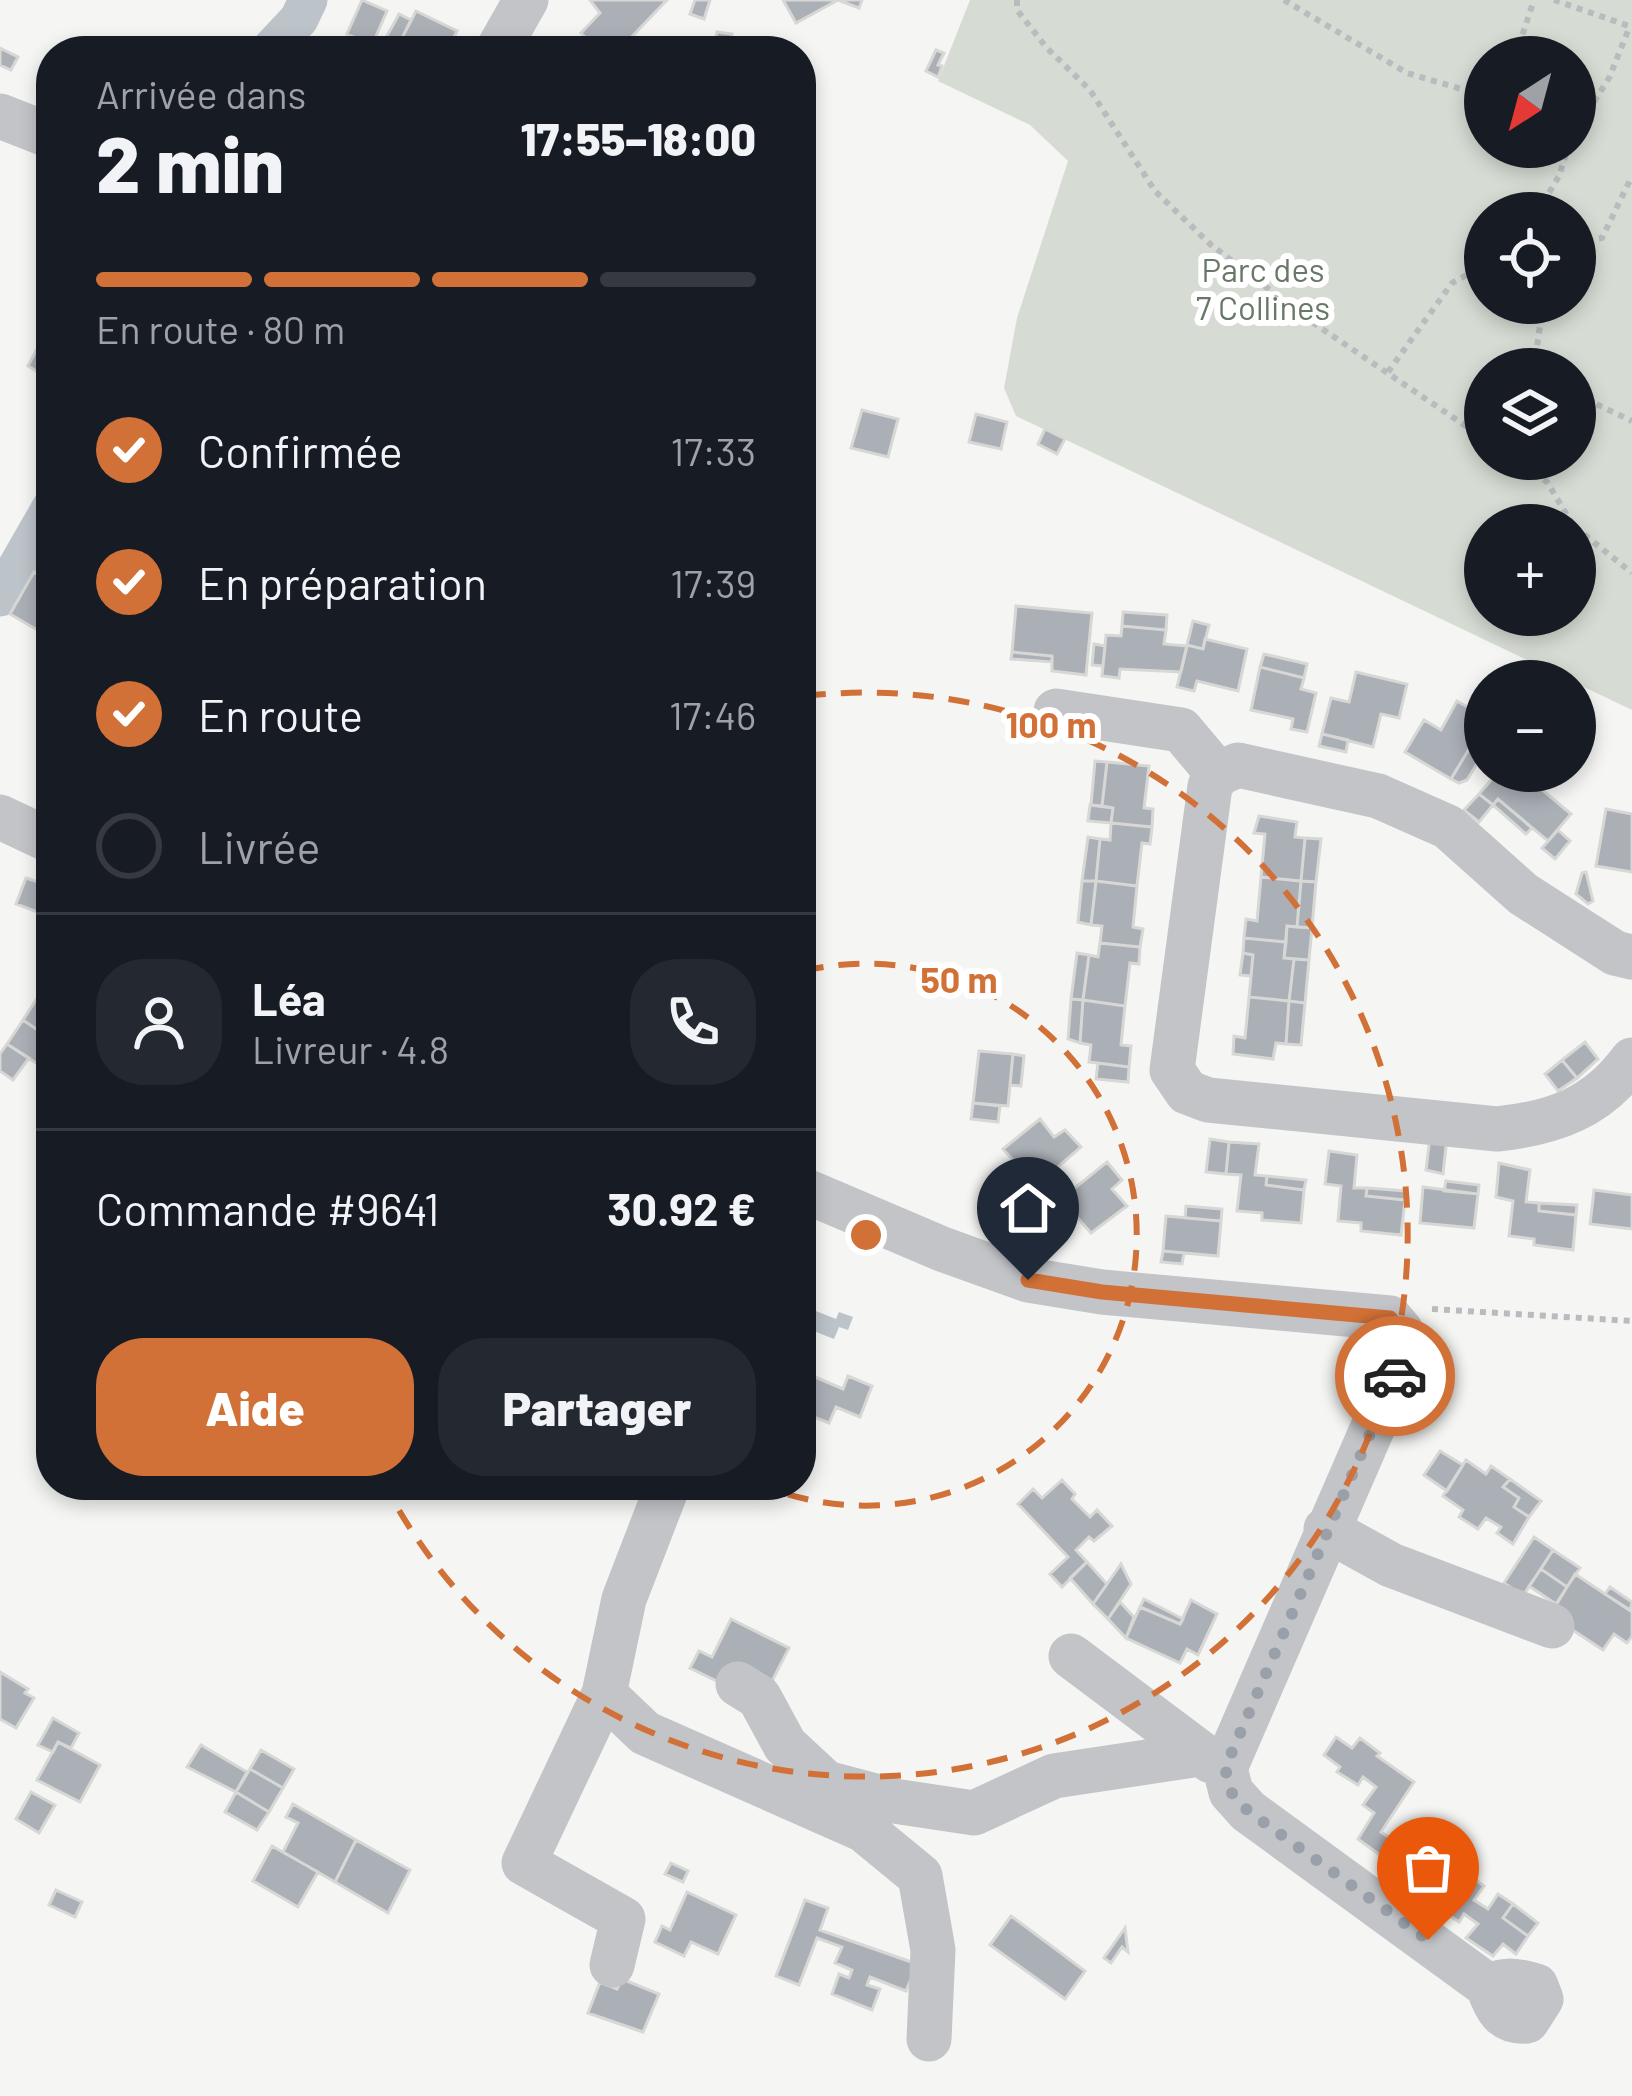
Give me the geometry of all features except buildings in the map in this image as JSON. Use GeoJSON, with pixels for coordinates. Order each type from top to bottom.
{"type":"FeatureCollection","features":[{"type":"Feature","properties":{"kind":"street"},"geometry":{"type":"LineString","coordinates":[[505,36],[526,0]]}},
{"type":"Feature","properties":{"kind":"street"},"geometry":{"type":"LineString","coordinates":[[0,116],[36,130]]}},
{"type":"Feature","properties":{"kind":"street"},"geometry":{"type":"LineString","coordinates":[[1056,711],[1181,730],[1218,774]]}},
{"type":"Feature","properties":{"kind":"street"},"geometry":{"type":"LineString","coordinates":[[1632,957],[1615,953],[1523,894],[1448,827],[1378,796],[1238,765],[1218,774],[1210,786],[1172,1070],[1187,1092],[1208,1100],[1496,1129],[1536,1125],[1582,1109],[1612,1087],[1632,1060]]}},
{"type":"Feature","properties":{"kind":"street"},"geometry":{"type":"LineString","coordinates":[[0,817],[36,835]]}},
{"type":"Feature","properties":{"kind":"street"},"geometry":{"type":"LineString","coordinates":[[816,1195],[1028,1280],[1102,1292],[1390,1318],[1401,1331],[1403,1358],[1326,1529],[1212,1761]]}},
{"type":"Feature","properties":{"kind":"street"},"geometry":{"type":"LineString","coordinates":[[612,1965],[623,1919],[524,1862],[604,1694],[624,1599],[662,1500]]}},
{"type":"Feature","properties":{"kind":"street"},"geometry":{"type":"LineString","coordinates":[[1326,1529],[1391,1565],[1552,1626]]}},
{"type":"Feature","properties":{"kind":"street"},"geometry":{"type":"LineString","coordinates":[[1071,1656],[1212,1761],[1248,1811],[1488,1985]]}},
{"type":"Feature","properties":{"kind":"street"},"geometry":{"type":"LineString","coordinates":[[738,1684],[759,1697],[785,1745],[826,1783],[894,1801],[974,1813],[1054,1776],[1212,1761]]}},
{"type":"Feature","properties":{"kind":"street"},"geometry":{"type":"LineString","coordinates":[[604,1694],[645,1733],[864,1830],[920,1876],[933,1950],[929,2039]]}},
{"type":"Feature","properties":{"kind":"path"},"geometry":{"type":"LineString","coordinates":[[1017,0],[1017,10],[1046,47],[1090,90],[1155,191],[1210,244],[1309,320],[1464,424]]}},
{"type":"Feature","properties":{"kind":"path"},"geometry":{"type":"LineString","coordinates":[[1284,0],[1407,73],[1464,90]]}},
{"type":"Feature","properties":{"kind":"path"},"geometry":{"type":"LineString","coordinates":[[1522,36],[1534,0]]}},
{"type":"Feature","properties":{"kind":"path"},"geometry":{"type":"LineString","coordinates":[[1554,0],[1631,27],[1597,97]]}},
{"type":"Feature","properties":{"kind":"path"},"geometry":{"type":"LineString","coordinates":[[1596,239],[1602,238],[1632,176]]}},
{"type":"Feature","properties":{"kind":"path"},"geometry":{"type":"LineString","coordinates":[[1388,372],[1452,283],[1464,276]]}},
{"type":"Feature","properties":{"kind":"path"},"geometry":{"type":"LineString","coordinates":[[1596,404],[1632,421]]}},
{"type":"Feature","properties":{"kind":"path"},"geometry":{"type":"LineString","coordinates":[[1544,480],[1560,504]]}},
{"type":"Feature","properties":{"kind":"path"},"geometry":{"type":"LineString","coordinates":[[1596,544],[1632,573]]}},
{"type":"Feature","properties":{"kind":"path"},"geometry":{"type":"LineString","coordinates":[[1390,1318],[1397,1306],[1632,1321]]}},
{"type":"Feature","properties":{"kind":"green space","name":"Parc des 7 Collines"},"geometry":{"type":"Polygon","coordinates":[[[970,0],[1632,0],[1632,710],[1596,693],[1596,660],[1527,660],[1477,636],[1596,636],[1596,504],[1464,504],[1464,630],[1016,416],[1004,388],[1017,318],[1068,161],[1030,125],[938,81],[970,0]]]}},
{"type":"Feature","properties":{"kind":"shaded area"},"geometry":{"type":"Polygon","coordinates":[[[816,1311],[836,1319],[839,1312],[853,1317],[848,1330],[839,1327],[834,1339],[816,1332],[816,1311]]]}},
{"type":"Feature","properties":{"kind":"waterway"},"geometry":{"type":"LineString","coordinates":[[283,36],[308,0]]}},
{"type":"Feature","properties":{"kind":"waterway"},"geometry":{"type":"LineString","coordinates":[[0,597],[36,534]]}},
{"type":"Feature","properties":{"kind":"way so far"},"geometry":{"type":"LineString","coordinates":[[1395,1376],[1225,1768],[1231,1792],[1248,1811],[1428,1940]]}},
{"type":"Feature","properties":{"kind":"route"},"geometry":{"type":"LineString","coordinates":[[1028,1280],[1102,1292],[1390,1318],[1401,1331],[1403,1358],[1395,1376]]}}]}
